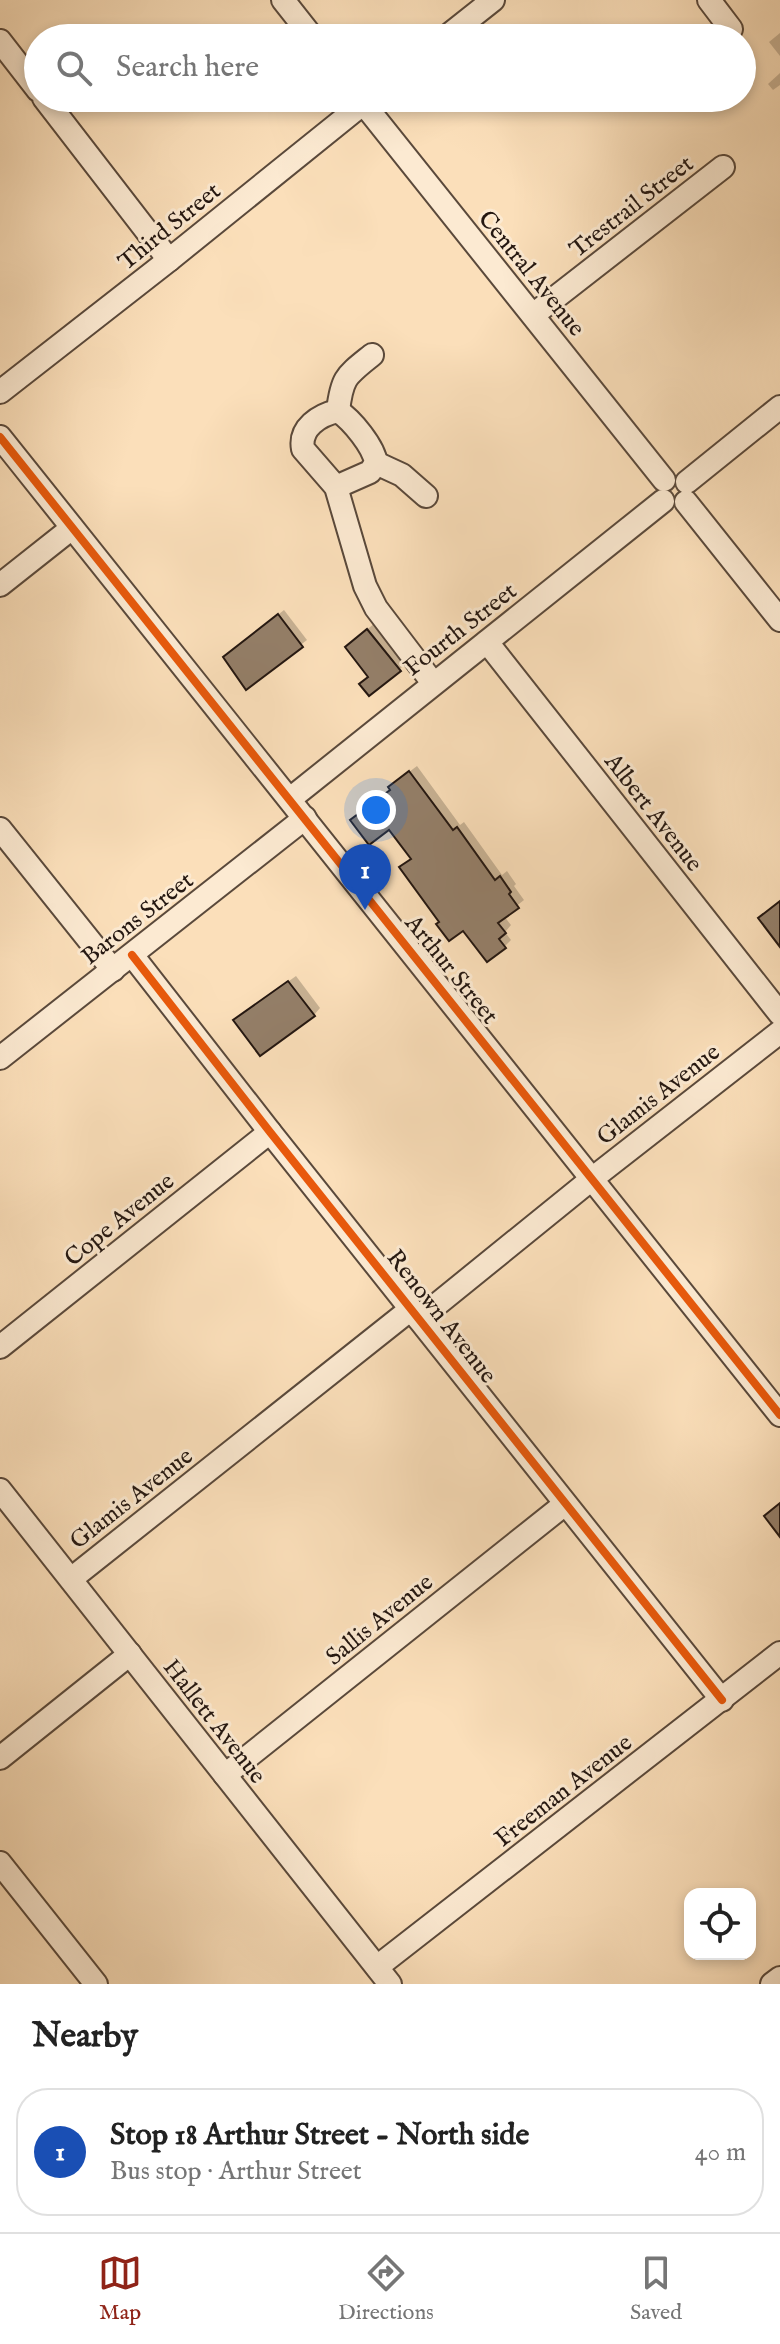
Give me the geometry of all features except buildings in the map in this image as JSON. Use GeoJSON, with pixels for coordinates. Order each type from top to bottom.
{"type":"FeatureCollection","features":[{"type":"Feature","properties":{"kind":"street"},"geometry":{"type":"LineString","coordinates":[[283,0],[302,24]]}},
{"type":"Feature","properties":{"kind":"street"},"geometry":{"type":"LineString","coordinates":[[463,24],[493,0]]}},
{"type":"Feature","properties":{"kind":"street"},"geometry":{"type":"LineString","coordinates":[[709,0],[727,24]]}},
{"type":"Feature","properties":{"kind":"street"},"geometry":{"type":"LineString","coordinates":[[0,41],[24,72]]}},
{"type":"Feature","properties":{"kind":"street"},"geometry":{"type":"LineString","coordinates":[[55,112],[169,260]]}},
{"type":"Feature","properties":{"kind":"street","name":"Third Street"},"geometry":{"type":"LineString","coordinates":[[0,392],[169,260],[349,112]]}},
{"type":"Feature","properties":{"kind":"street","name":"Central Avenue"},"geometry":{"type":"LineString","coordinates":[[373,112],[780,620]]}},
{"type":"Feature","properties":{"kind":"street","name":"Trestrail Street"},"geometry":{"type":"LineString","coordinates":[[533,315],[723,167]]}},
{"type":"Feature","properties":{"kind":"street"},"geometry":{"type":"LineString","coordinates":[[338,411],[341,386],[347,376],[372,355]]}},
{"type":"Feature","properties":{"kind":"street","name":"Fourth Street"},"geometry":{"type":"LineString","coordinates":[[290,799],[780,407]]}},
{"type":"Feature","properties":{"kind":"street"},"geometry":{"type":"LineString","coordinates":[[338,411],[351,421],[376,463],[402,475],[426,496]]}},
{"type":"Feature","properties":{"kind":"street"},"geometry":{"type":"LineString","coordinates":[[338,411],[316,420],[303,434],[306,454],[336,487],[365,586],[376,608],[433,683]]}},
{"type":"Feature","properties":{"kind":"street","name":"Arthur Street"},"geometry":{"type":"LineString","coordinates":[[0,437],[780,1415]]}},
{"type":"Feature","properties":{"kind":"street"},"geometry":{"type":"LineString","coordinates":[[336,487],[370,472],[376,463]]}},
{"type":"Feature","properties":{"kind":"street"},"geometry":{"type":"LineString","coordinates":[[0,585],[72,528]]}},
{"type":"Feature","properties":{"kind":"street","name":"Albert Avenue"},"geometry":{"type":"LineString","coordinates":[[487,642],[780,1014]]}},
{"type":"Feature","properties":{"kind":"street","name":"Barons Street"},"geometry":{"type":"LineString","coordinates":[[0,1058],[305,818]]}},
{"type":"Feature","properties":{"kind":"street"},"geometry":{"type":"LineString","coordinates":[[0,829],[113,970]]}},
{"type":"Feature","properties":{"kind":"street","name":"Renown Avenue"},"geometry":{"type":"LineString","coordinates":[[132,955],[722,1700]]}},
{"type":"Feature","properties":{"kind":"street","name":"Glamis Avenue"},"geometry":{"type":"LineString","coordinates":[[71,1579],[780,1032]]}},
{"type":"Feature","properties":{"kind":"street","name":"Cope Avenue"},"geometry":{"type":"LineString","coordinates":[[0,1347],[270,1132]]}},
{"type":"Feature","properties":{"kind":"street","name":"Hallett Avenue"},"geometry":{"type":"LineString","coordinates":[[0,1490],[383,1976]]}},
{"type":"Feature","properties":{"kind":"street","name":"Sallis Avenue"},"geometry":{"type":"LineString","coordinates":[[225,1775],[565,1504]]}},
{"type":"Feature","properties":{"kind":"street","name":"Freeman Avenue"},"geometry":{"type":"LineString","coordinates":[[383,1976],[780,1653]]}},
{"type":"Feature","properties":{"kind":"street"},"geometry":{"type":"LineString","coordinates":[[0,1758],[130,1654]]}},
{"type":"Feature","properties":{"kind":"street"},"geometry":{"type":"LineString","coordinates":[[0,1863],[96,1984]]}},
{"type":"Feature","properties":{"kind":"street"},"geometry":{"type":"LineString","coordinates":[[772,1984],[780,1978]]}},
{"type":"Feature","properties":{"kind":"cycle path"},"geometry":{"type":"LineString","coordinates":[[0,437],[780,1415]]}},
{"type":"Feature","properties":{"kind":"cycle path"},"geometry":{"type":"LineString","coordinates":[[132,955],[722,1700]]}},
{"type":"Feature","properties":{"kind":"place","name":"Stop 18 Arthur Street - North side"},"geometry":{"type":"Point","coordinates":[365,910]}}]}
